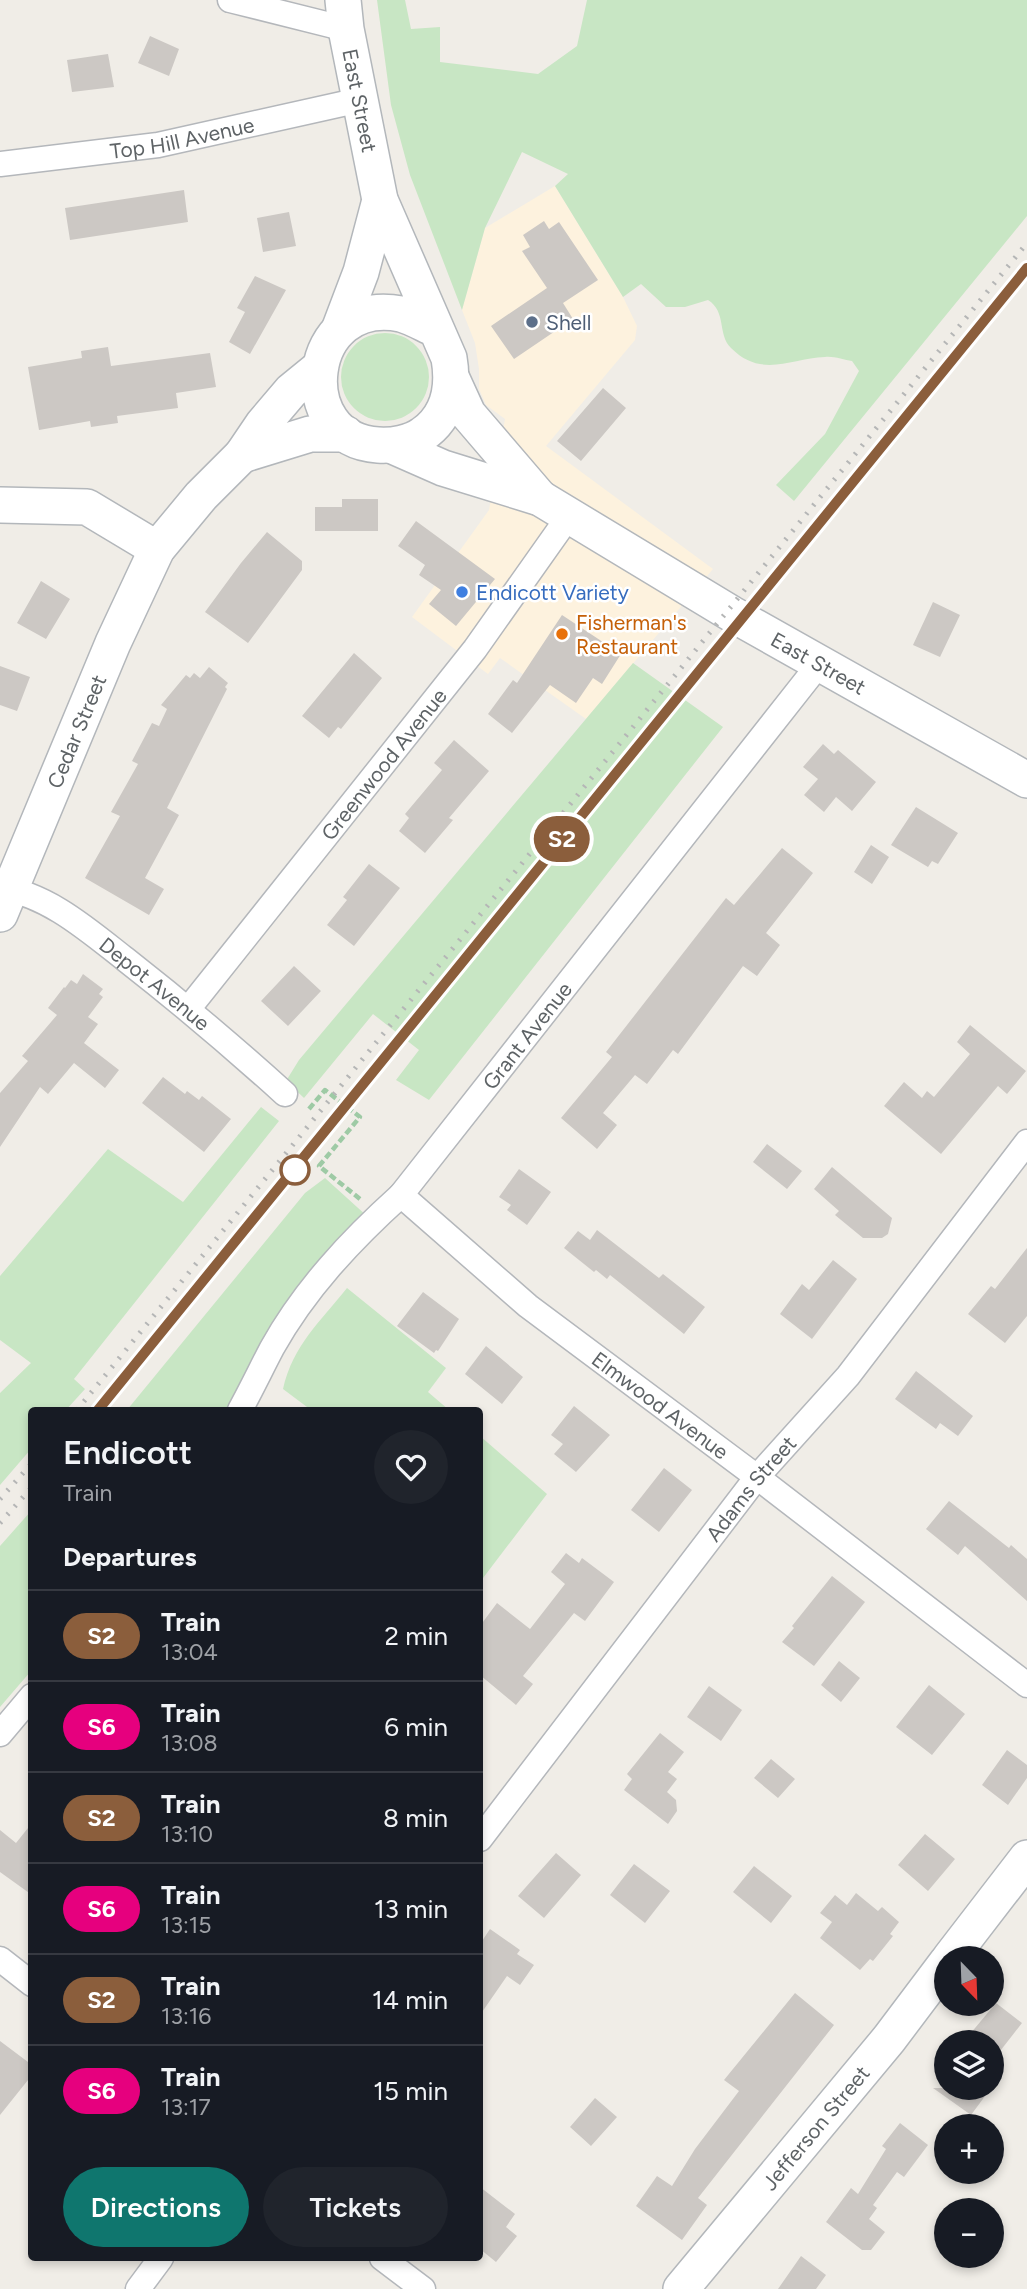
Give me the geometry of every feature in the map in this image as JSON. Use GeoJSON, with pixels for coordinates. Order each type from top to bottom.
{"type":"FeatureCollection","features":[{"type":"Feature","properties":{"kind":"main road","name":"East Street"},"geometry":{"type":"LineString","coordinates":[[344,15],[380,200],[435,329]]}},
{"type":"Feature","properties":{"kind":"main road","name":"East Street"},"geometry":{"type":"LineString","coordinates":[[339,330],[361,272],[380,200]]}},
{"type":"Feature","properties":{"kind":"main road"},"geometry":{"type":"LineString","coordinates":[[380,312],[403,315],[435,329],[449,358],[452,379],[445,411],[423,435],[393,446],[368,444],[346,434],[329,416],[319,394],[318,369],[326,348],[339,330],[358,318],[380,312]]}},
{"type":"Feature","properties":{"kind":"main road"},"geometry":{"type":"LineString","coordinates":[[242,456],[263,424],[291,391],[318,369]]}},
{"type":"Feature","properties":{"kind":"main road","name":"East Street"},"geometry":{"type":"LineString","coordinates":[[452,379],[468,414],[540,498]]}},
{"type":"Feature","properties":{"kind":"main road"},"geometry":{"type":"LineString","coordinates":[[242,456],[310,434],[346,434]]}},
{"type":"Feature","properties":{"kind":"main road","name":"East Street"},"geometry":{"type":"LineString","coordinates":[[393,446],[443,468],[540,498],[732,614],[1027,780]]}},
{"type":"Feature","properties":{"kind":"main road","name":"Cedar Street"},"geometry":{"type":"LineString","coordinates":[[4,897],[113,643],[157,549],[201,496],[242,456]]}},
{"type":"Feature","properties":{"kind":"main road"},"geometry":{"type":"LineString","coordinates":[[0,505],[87,507],[157,549]]}},
{"type":"Feature","properties":{"kind":"main road"},"geometry":{"type":"LineString","coordinates":[[959,1946],[1027,1857]]}},
{"type":"Feature","properties":{"kind":"main road","name":"Jefferson Street"},"geometry":{"type":"LineString","coordinates":[[681,2289],[888,2039],[934,1979]]}},
{"type":"Feature","properties":{"kind":"street"},"geometry":{"type":"LineString","coordinates":[[230,0],[344,15]]}},
{"type":"Feature","properties":{"kind":"street","name":"Top Hill Avenue"},"geometry":{"type":"LineString","coordinates":[[0,164],[158,145],[360,100]]}},
{"type":"Feature","properties":{"kind":"street","name":"Greenwood Avenue"},"geometry":{"type":"LineString","coordinates":[[188,1008],[475,649],[569,516]]}},
{"type":"Feature","properties":{"kind":"street","name":"Grant Avenue"},"geometry":{"type":"LineString","coordinates":[[242,1407],[273,1347],[309,1292],[357,1235],[401,1195],[820,663]]}},
{"type":"Feature","properties":{"kind":"street","name":"Depot Avenue"},"geometry":{"type":"LineString","coordinates":[[4,897],[50,905],[88,930],[188,1008],[292,1101]]}},
{"type":"Feature","properties":{"kind":"street","name":"Adams Street"},"geometry":{"type":"LineString","coordinates":[[483,1835],[757,1477],[848,1376],[1027,1142]]}},
{"type":"Feature","properties":{"kind":"street","name":"Elmwood Avenue"},"geometry":{"type":"LineString","coordinates":[[401,1195],[528,1306],[757,1477],[1027,1685]]}},
{"type":"Feature","properties":{"kind":"street"},"geometry":{"type":"LineString","coordinates":[[0,1734],[28,1701]]}},
{"type":"Feature","properties":{"kind":"street"},"geometry":{"type":"LineString","coordinates":[[0,1959],[28,1981]]}},
{"type":"Feature","properties":{"kind":"street"},"geometry":{"type":"LineString","coordinates":[[138,2289],[159,2261]]}},
{"type":"Feature","properties":{"kind":"street"},"geometry":{"type":"LineString","coordinates":[[386,2261],[423,2289]]}},
{"type":"Feature","properties":{"kind":"path"},"geometry":{"type":"LineString","coordinates":[[292,1101],[306,1113],[325,1090],[360,1117],[318,1166],[324,1170]]}},
{"type":"Feature","properties":{"kind":"shaded area"},"geometry":{"type":"Polygon","coordinates":[[[555,186],[623,297],[637,326],[635,340],[546,446],[713,569],[586,719],[500,658],[488,674],[412,617],[489,510],[505,419],[486,405],[479,389],[475,343],[462,310],[485,228],[555,186]]]}},
{"type":"Feature","properties":{"kind":"green space"},"geometry":{"type":"Polygon","coordinates":[[[377,0],[405,0],[411,29],[440,27],[440,62],[538,74],[577,46],[587,0],[1027,0],[1027,216],[794,501],[776,485],[825,434],[859,371],[852,361],[828,357],[777,365],[754,363],[731,348],[724,336],[718,311],[708,300],[685,307],[666,307],[641,284],[623,297],[555,186],[568,174],[522,152],[485,228],[462,310],[410,175],[391,105],[377,0]]]}},
{"type":"Feature","properties":{"kind":"green space"},"geometry":{"type":"Polygon","coordinates":[[[385,333],[402,337],[416,346],[425,360],[429,377],[425,394],[416,408],[402,417],[385,421],[368,417],[354,408],[345,394],[341,377],[345,360],[354,346],[368,337],[385,333]]]}},
{"type":"Feature","properties":{"kind":"green space"},"geometry":{"type":"Polygon","coordinates":[[[633,663],[723,727],[429,1100],[396,1080],[419,1050],[373,1014],[304,1098],[286,1081],[299,1060],[633,663]]]}},
{"type":"Feature","properties":{"kind":"green space"},"geometry":{"type":"Polygon","coordinates":[[[261,1107],[279,1121],[74,1379],[85,1389],[69,1407],[28,1407],[28,1452],[0,1485],[0,1393],[31,1363],[0,1340],[0,1276],[108,1149],[183,1202],[261,1107]]]}},
{"type":"Feature","properties":{"kind":"green space"},"geometry":{"type":"Polygon","coordinates":[[[325,1178],[368,1217],[271,1333],[228,1407],[129,1407],[305,1193],[325,1178]]]}},
{"type":"Feature","properties":{"kind":"green space"},"geometry":{"type":"Polygon","coordinates":[[[347,1288],[446,1368],[428,1392],[446,1407],[307,1407],[283,1389],[293,1359],[347,1288]]]}},
{"type":"Feature","properties":{"kind":"green space"},"geometry":{"type":"Polygon","coordinates":[[[483,1439],[547,1494],[483,1578],[483,1439]]]}},
{"type":"Feature","properties":{"kind":"green space"},"geometry":{"type":"Polygon","coordinates":[[[28,1514],[28,1674],[0,1707],[0,1546],[28,1514]]]}},
{"type":"Feature","properties":{"kind":"building"},"geometry":{"type":"Polygon","coordinates":[[[150,36],[179,49],[169,76],[138,63],[150,36]]]}},
{"type":"Feature","properties":{"kind":"building"},"geometry":{"type":"Polygon","coordinates":[[[108,54],[114,87],[72,92],[67,60],[108,54]]]}},
{"type":"Feature","properties":{"kind":"building"},"geometry":{"type":"Polygon","coordinates":[[[184,190],[188,222],[70,240],[65,208],[184,190]]]}},
{"type":"Feature","properties":{"kind":"building"},"geometry":{"type":"Polygon","coordinates":[[[289,212],[296,246],[263,252],[257,218],[289,212]]]}},
{"type":"Feature","properties":{"kind":"building"},"geometry":{"type":"Polygon","coordinates":[[[544,221],[549,229],[559,222],[598,280],[563,303],[573,319],[514,359],[491,326],[547,288],[522,251],[530,247],[523,235],[544,221]]]}},
{"type":"Feature","properties":{"kind":"building"},"geometry":{"type":"Polygon","coordinates":[[[255,276],[286,290],[250,354],[229,342],[245,312],[237,308],[255,276]]]}},
{"type":"Feature","properties":{"kind":"building"},"geometry":{"type":"Polygon","coordinates":[[[108,347],[111,366],[210,353],[216,387],[176,393],[178,408],[117,416],[118,423],[91,427],[90,421],[39,430],[28,367],[82,358],[81,351],[108,347]]]}},
{"type":"Feature","properties":{"kind":"building"},"geometry":{"type":"Polygon","coordinates":[[[603,388],[626,408],[581,461],[557,441],[603,388]]]}},
{"type":"Feature","properties":{"kind":"building"},"geometry":{"type":"Polygon","coordinates":[[[342,499],[378,499],[378,531],[315,531],[315,507],[342,507],[342,499]]]}},
{"type":"Feature","properties":{"kind":"building"},"geometry":{"type":"Polygon","coordinates":[[[416,521],[495,579],[456,626],[429,604],[441,590],[419,575],[425,565],[398,546],[416,521]]]}},
{"type":"Feature","properties":{"kind":"building"},"geometry":{"type":"Polygon","coordinates":[[[267,532],[302,561],[302,570],[248,643],[205,612],[267,532]]]}},
{"type":"Feature","properties":{"kind":"building"},"geometry":{"type":"Polygon","coordinates":[[[41,581],[70,599],[46,639],[17,623],[41,581]]]}},
{"type":"Feature","properties":{"kind":"building"},"geometry":{"type":"Polygon","coordinates":[[[933,602],[960,615],[940,657],[913,645],[933,602]]]}},
{"type":"Feature","properties":{"kind":"building"},"geometry":{"type":"Polygon","coordinates":[[[562,615],[621,654],[602,684],[593,678],[576,703],[550,685],[512,733],[488,714],[513,680],[517,683],[562,615]]]}},
{"type":"Feature","properties":{"kind":"building"},"geometry":{"type":"Polygon","coordinates":[[[354,653],[382,678],[341,729],[338,727],[329,738],[302,716],[354,653]]]}},
{"type":"Feature","properties":{"kind":"building"},"geometry":{"type":"Polygon","coordinates":[[[0,666],[30,677],[17,711],[0,705],[0,666]]]}},
{"type":"Feature","properties":{"kind":"building"},"geometry":{"type":"Polygon","coordinates":[[[209,667],[228,683],[225,687],[227,689],[167,808],[179,815],[145,878],[164,889],[149,915],[85,878],[120,816],[111,812],[138,764],[132,761],[152,723],[159,726],[167,709],[161,705],[186,675],[190,678],[194,673],[200,678],[209,667]]]}},
{"type":"Feature","properties":{"kind":"building"},"geometry":{"type":"Polygon","coordinates":[[[454,740],[489,771],[449,818],[453,820],[425,853],[399,831],[409,818],[405,814],[442,770],[434,763],[454,740]]]}},
{"type":"Feature","properties":{"kind":"building"},"geometry":{"type":"Polygon","coordinates":[[[823,744],[834,754],[838,750],[876,782],[852,811],[836,797],[824,812],[804,795],[818,779],[803,767],[823,744]]]}},
{"type":"Feature","properties":{"kind":"building"},"geometry":{"type":"Polygon","coordinates":[[[916,807],[958,833],[938,864],[932,861],[928,867],[891,845],[916,807]]]}},
{"type":"Feature","properties":{"kind":"building"},"geometry":{"type":"Polygon","coordinates":[[[871,845],[889,857],[872,884],[854,872],[871,845]]]}},
{"type":"Feature","properties":{"kind":"building"},"geometry":{"type":"Polygon","coordinates":[[[782,848],[813,873],[766,933],[780,945],[757,976],[743,966],[678,1054],[673,1050],[647,1084],[635,1075],[603,1113],[617,1125],[597,1149],[561,1118],[612,1057],[606,1052],[726,898],[734,905],[782,848]]]}},
{"type":"Feature","properties":{"kind":"building"},"geometry":{"type":"Polygon","coordinates":[[[369,864],[400,888],[354,946],[327,925],[347,900],[343,897],[369,864]]]}},
{"type":"Feature","properties":{"kind":"building"},"geometry":{"type":"Polygon","coordinates":[[[294,966],[321,991],[288,1026],[261,1001],[294,966]]]}},
{"type":"Feature","properties":{"kind":"building"},"geometry":{"type":"Polygon","coordinates":[[[83,974],[103,989],[99,994],[103,997],[88,1017],[98,1024],[84,1043],[119,1070],[105,1088],[74,1063],[48,1094],[40,1087],[0,1147],[0,1093],[28,1061],[22,1056],[57,1015],[48,1008],[71,980],[77,984],[83,974]]]}},
{"type":"Feature","properties":{"kind":"building"},"geometry":{"type":"Polygon","coordinates":[[[970,1025],[1026,1071],[1007,1094],[998,1086],[941,1154],[884,1106],[904,1082],[922,1098],[927,1091],[934,1097],[970,1054],[957,1042],[970,1025]]]}},
{"type":"Feature","properties":{"kind":"building"},"geometry":{"type":"Polygon","coordinates":[[[163,1077],[185,1094],[187,1091],[199,1100],[202,1096],[231,1119],[204,1152],[142,1103],[163,1077]]]}},
{"type":"Feature","properties":{"kind":"building"},"geometry":{"type":"Polygon","coordinates":[[[767,1144],[802,1171],[787,1189],[753,1162],[767,1144]]]}},
{"type":"Feature","properties":{"kind":"building"},"geometry":{"type":"Polygon","coordinates":[[[832,1167],[892,1218],[888,1234],[882,1238],[863,1238],[835,1215],[839,1211],[814,1189],[832,1167]]]}},
{"type":"Feature","properties":{"kind":"building"},"geometry":{"type":"Polygon","coordinates":[[[519,1169],[551,1192],[527,1225],[507,1210],[511,1205],[499,1197],[519,1169]]]}},
{"type":"Feature","properties":{"kind":"building"},"geometry":{"type":"Polygon","coordinates":[[[597,1230],[659,1278],[663,1274],[705,1307],[684,1334],[610,1275],[607,1279],[596,1270],[594,1272],[564,1248],[578,1231],[590,1240],[597,1230]]]}},
{"type":"Feature","properties":{"kind":"building"},"geometry":{"type":"Polygon","coordinates":[[[1027,1248],[1027,1316],[1005,1343],[968,1314],[991,1286],[995,1289],[1027,1248]]]}},
{"type":"Feature","properties":{"kind":"building"},"geometry":{"type":"Polygon","coordinates":[[[833,1260],[857,1279],[812,1339],[780,1314],[802,1284],[809,1290],[833,1260]]]}},
{"type":"Feature","properties":{"kind":"building"},"geometry":{"type":"Polygon","coordinates":[[[423,1292],[459,1319],[434,1353],[397,1326],[423,1292]]]}},
{"type":"Feature","properties":{"kind":"building"},"geometry":{"type":"Polygon","coordinates":[[[486,1346],[523,1377],[502,1404],[465,1374],[486,1346]]]}},
{"type":"Feature","properties":{"kind":"building"},"geometry":{"type":"Polygon","coordinates":[[[916,1371],[973,1416],[958,1436],[940,1423],[936,1429],[895,1399],[916,1371]]]}},
{"type":"Feature","properties":{"kind":"building"},"geometry":{"type":"Polygon","coordinates":[[[574,1406],[610,1435],[576,1472],[554,1454],[563,1444],[551,1435],[574,1406]]]}},
{"type":"Feature","properties":{"kind":"building"},"geometry":{"type":"Polygon","coordinates":[[[664,1468],[692,1490],[659,1532],[631,1510],[664,1468]]]}},
{"type":"Feature","properties":{"kind":"building"},"geometry":{"type":"Polygon","coordinates":[[[949,1501],[1027,1559],[1027,1601],[965,1546],[958,1555],[926,1529],[949,1501]]]}},
{"type":"Feature","properties":{"kind":"building"},"geometry":{"type":"Polygon","coordinates":[[[566,1553],[579,1563],[582,1558],[614,1582],[585,1621],[574,1613],[523,1676],[533,1684],[516,1705],[483,1678],[483,1622],[497,1603],[530,1629],[565,1584],[551,1572],[566,1553]]]}},
{"type":"Feature","properties":{"kind":"building"},"geometry":{"type":"Polygon","coordinates":[[[832,1576],[865,1602],[814,1666],[782,1642],[832,1576]]]}},
{"type":"Feature","properties":{"kind":"building"},"geometry":{"type":"Polygon","coordinates":[[[839,1661],[860,1678],[841,1702],[821,1685],[839,1661]]]}},
{"type":"Feature","properties":{"kind":"building"},"geometry":{"type":"Polygon","coordinates":[[[929,1685],[965,1714],[932,1755],[896,1727],[929,1685]]]}},
{"type":"Feature","properties":{"kind":"building"},"geometry":{"type":"Polygon","coordinates":[[[709,1686],[742,1710],[721,1741],[687,1717],[709,1686]]]}},
{"type":"Feature","properties":{"kind":"building"},"geometry":{"type":"Polygon","coordinates":[[[660,1733],[684,1752],[668,1772],[677,1779],[667,1792],[676,1800],[677,1811],[668,1824],[624,1790],[632,1779],[627,1774],[660,1733]]]}},
{"type":"Feature","properties":{"kind":"building"},"geometry":{"type":"Polygon","coordinates":[[[1007,1750],[1027,1765],[1027,1778],[1008,1805],[982,1785],[1007,1750]]]}},
{"type":"Feature","properties":{"kind":"building"},"geometry":{"type":"Polygon","coordinates":[[[771,1759],[795,1779],[778,1798],[754,1778],[771,1759]]]}},
{"type":"Feature","properties":{"kind":"building"},"geometry":{"type":"Polygon","coordinates":[[[28,1828],[28,1892],[0,1872],[0,1830],[16,1843],[28,1828]]]}},
{"type":"Feature","properties":{"kind":"building"},"geometry":{"type":"Polygon","coordinates":[[[925,1834],[955,1859],[928,1891],[898,1865],[925,1834]]]}},
{"type":"Feature","properties":{"kind":"building"},"geometry":{"type":"Polygon","coordinates":[[[556,1853],[581,1875],[544,1918],[518,1896],[556,1853]]]}},
{"type":"Feature","properties":{"kind":"building"},"geometry":{"type":"Polygon","coordinates":[[[634,1864],[670,1891],[645,1923],[610,1895],[634,1864]]]}},
{"type":"Feature","properties":{"kind":"building"},"geometry":{"type":"Polygon","coordinates":[[[754,1866],[792,1896],[771,1923],[733,1892],[754,1866]]]}},
{"type":"Feature","properties":{"kind":"building"},"geometry":{"type":"Polygon","coordinates":[[[856,1893],[878,1911],[882,1907],[899,1922],[890,1934],[893,1936],[873,1961],[870,1959],[860,1970],[820,1938],[832,1922],[820,1913],[835,1895],[847,1905],[856,1893]]]}},
{"type":"Feature","properties":{"kind":"building"},"geometry":{"type":"Polygon","coordinates":[[[490,1929],[520,1950],[517,1954],[534,1965],[520,1985],[507,1976],[483,2011],[483,1940],[490,1929]]]}},
{"type":"Feature","properties":{"kind":"building"},"geometry":{"type":"Polygon","coordinates":[[[795,1993],[834,2025],[698,2198],[707,2205],[682,2240],[636,2206],[657,2176],[672,2186],[695,2149],[739,2091],[724,2080],[795,1993]]]}},
{"type":"Feature","properties":{"kind":"building"},"geometry":{"type":"Polygon","coordinates":[[[1004,2009],[1022,2023],[1004,2046],[1004,2030],[973,2030],[985,2016],[1004,2016],[1004,2009]]]}},
{"type":"Feature","properties":{"kind":"building"},"geometry":{"type":"Polygon","coordinates":[[[0,2041],[28,2062],[28,2080],[0,2115],[0,2041]]]}},
{"type":"Feature","properties":{"kind":"building"},"geometry":{"type":"Polygon","coordinates":[[[595,2098],[617,2117],[591,2146],[570,2127],[595,2098]]]}},
{"type":"Feature","properties":{"kind":"building"},"geometry":{"type":"Polygon","coordinates":[[[950,2100],[982,2100],[970,2114],[950,2100]]]}},
{"type":"Feature","properties":{"kind":"building"},"geometry":{"type":"Polygon","coordinates":[[[900,2123],[928,2145],[904,2177],[897,2172],[873,2205],[877,2208],[869,2219],[885,2232],[871,2250],[862,2250],[826,2222],[851,2188],[858,2194],[886,2149],[882,2146],[900,2123]]]}},
{"type":"Feature","properties":{"kind":"building"},"geometry":{"type":"Polygon","coordinates":[[[483,2189],[515,2214],[506,2227],[517,2236],[496,2262],[483,2251],[483,2189]]]}},
{"type":"Feature","properties":{"kind":"building"},"geometry":{"type":"Polygon","coordinates":[[[801,2256],[826,2275],[816,2289],[778,2289],[801,2256]]]}},
{"type":"Feature","properties":{"kind":"railway"},"geometry":{"type":"LineString","coordinates":[[79,1407],[1027,243]]}},
{"type":"Feature","properties":{"kind":"railway"},"geometry":{"type":"LineString","coordinates":[[100,1407],[1027,269]]}},
{"type":"Feature","properties":{"kind":"railway"},"geometry":{"type":"LineString","coordinates":[[0,1499],[28,1468]]}},
{"type":"Feature","properties":{"kind":"railway"},"geometry":{"type":"LineString","coordinates":[[0,1523],[28,1492]]}},
{"type":"Feature","properties":{"kind":"train","name":"S2"},"geometry":{"type":"LineString","coordinates":[[101,1407],[1027,268]]}},
{"type":"Feature","properties":{"kind":"place","name":"Shell"},"geometry":{"type":"Point","coordinates":[532,322]}},
{"type":"Feature","properties":{"kind":"place","name":"Endicott Variety"},"geometry":{"type":"Point","coordinates":[462,592]}},
{"type":"Feature","properties":{"kind":"place","name":"Fisherman's Restaurant"},"geometry":{"type":"Point","coordinates":[562,634]}}]}
